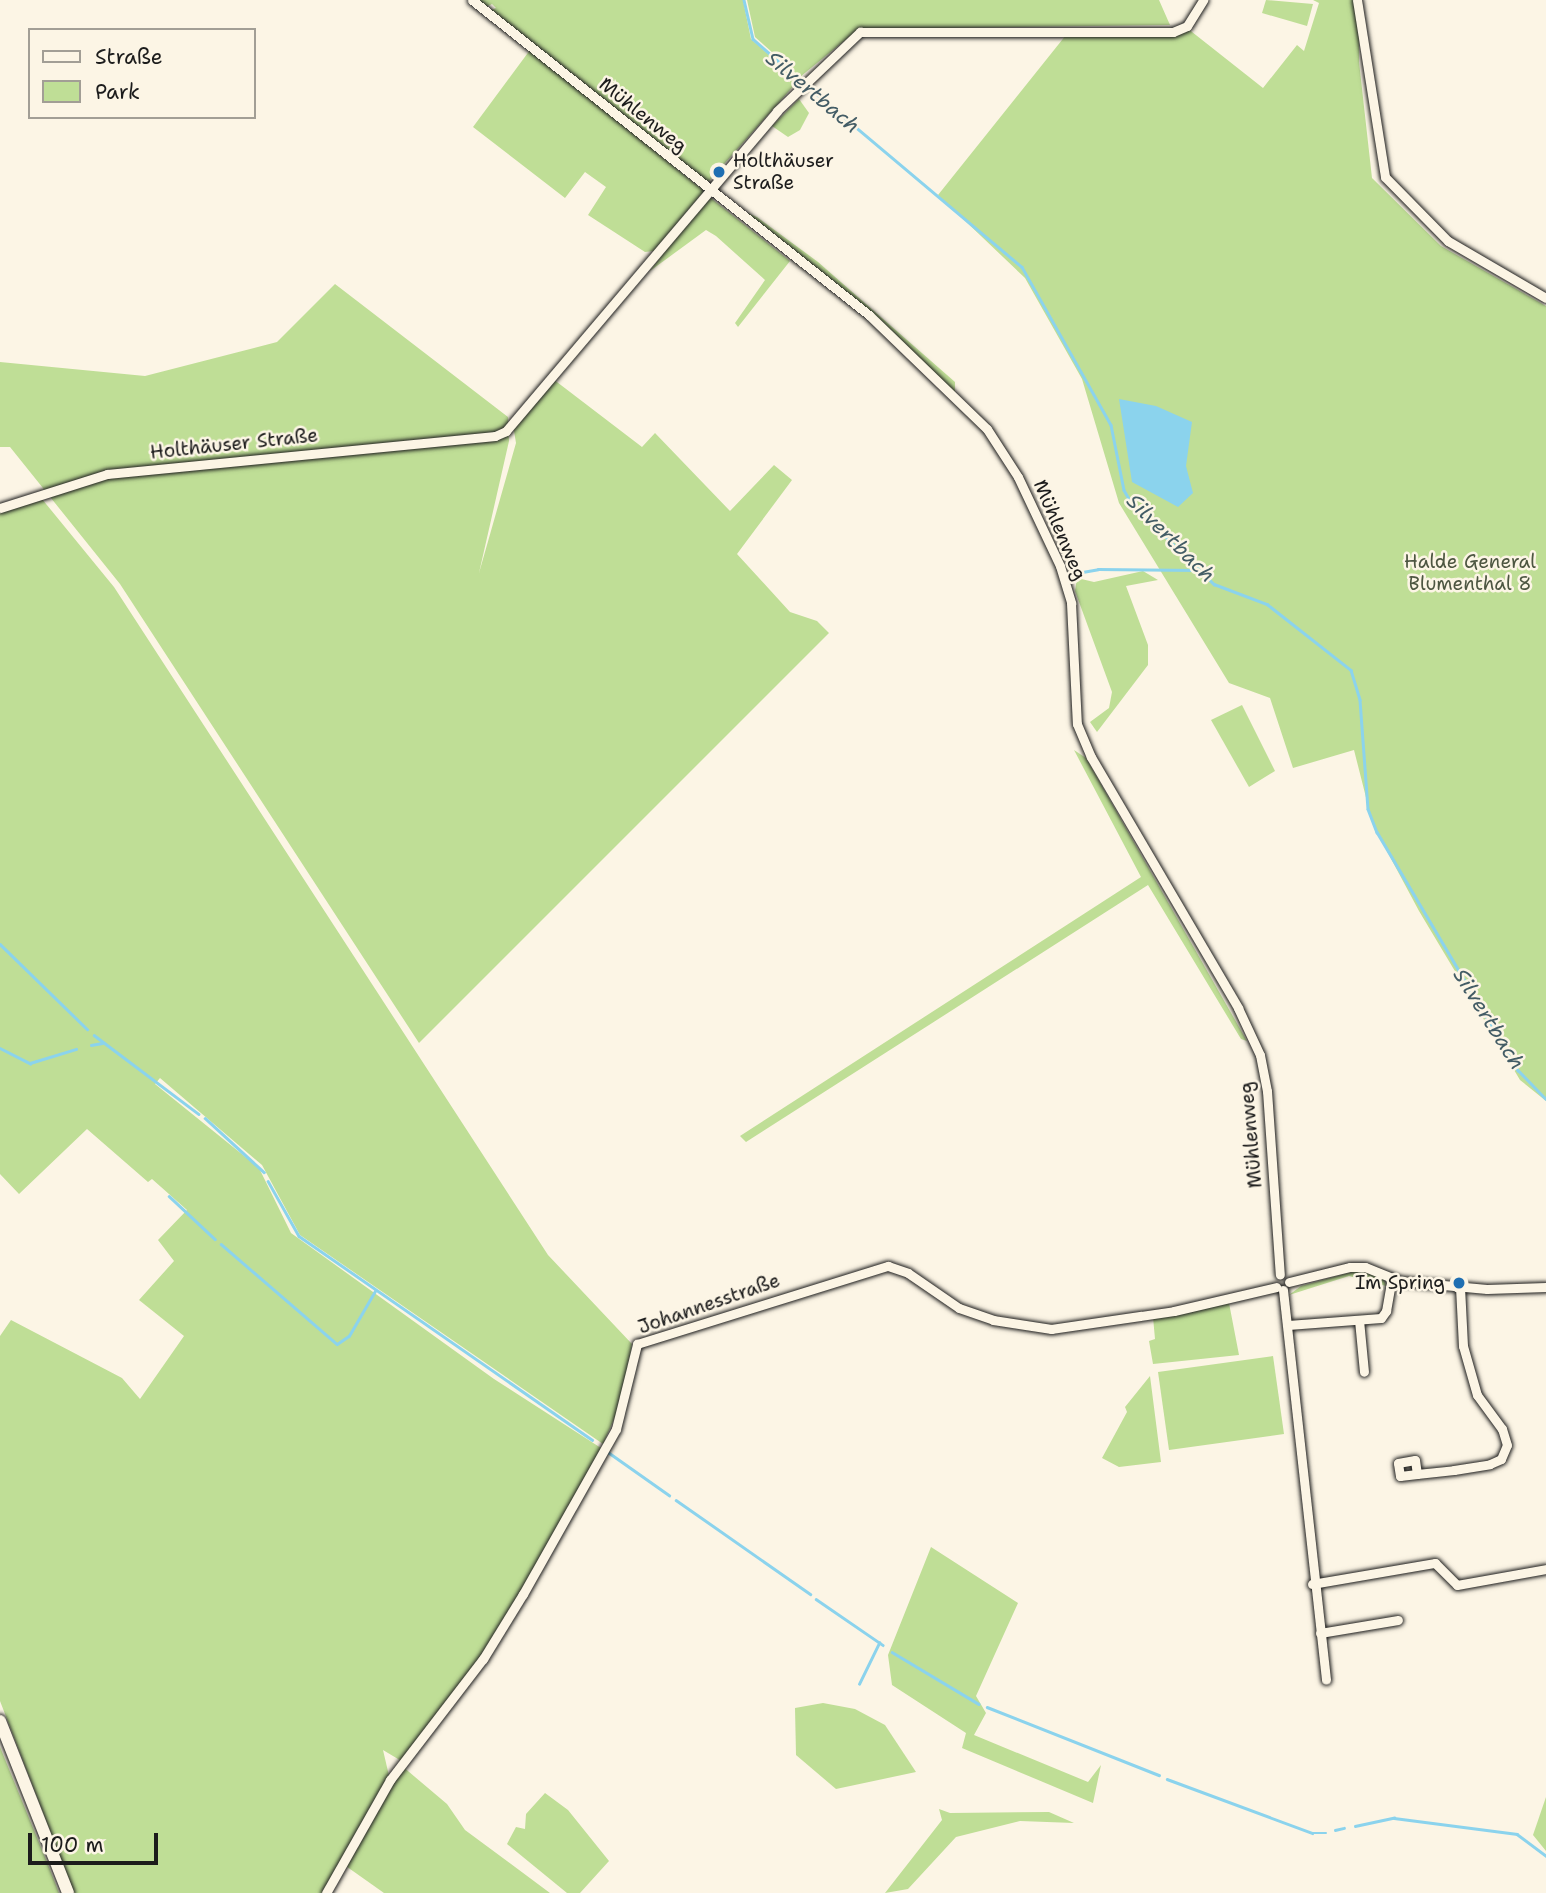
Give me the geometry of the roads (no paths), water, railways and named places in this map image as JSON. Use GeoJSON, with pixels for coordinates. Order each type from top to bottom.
{"type":"FeatureCollection","features":[{"type":"Feature","properties":{"kind":"main road"},"geometry":{"type":"LineString","coordinates":[[0,1721],[68,1893]]}},
{"type":"Feature","properties":{"kind":"street","name":"Mühlenweg"},"geometry":{"type":"LineString","coordinates":[[472,0],[869,315],[987,429],[1018,477],[1060,566],[1071,603],[1077,724],[1260,1055],[1267,1091],[1280,1275],[1274,1280],[1282,1286],[1312,1584],[1326,1680]]}},
{"type":"Feature","properties":{"kind":"street","name":"Holthäuser Straße"},"geometry":{"type":"LineString","coordinates":[[0,508],[107,474],[495,436],[506,431],[797,90],[860,32],[1172,32],[1187,26],[1203,0]]}},
{"type":"Feature","properties":{"kind":"street"},"geometry":{"type":"LineString","coordinates":[[1357,0],[1385,177],[1448,241],[1546,298]]}},
{"type":"Feature","properties":{"kind":"street","name":"Johannesstraße"},"geometry":{"type":"LineString","coordinates":[[326,1893],[390,1780],[482,1660],[523,1594],[615,1429],[637,1344],[888,1266],[908,1273],[959,1308],[993,1320],[1051,1329],[1174,1311],[1350,1267],[1392,1278],[1460,1287],[1546,1287]]}},
{"type":"Feature","properties":{"kind":"street"},"geometry":{"type":"LineString","coordinates":[[1287,1325],[1359,1320],[1385,1314],[1392,1278]]}},
{"type":"Feature","properties":{"kind":"street"},"geometry":{"type":"LineString","coordinates":[[1417,1474],[1490,1464],[1501,1459],[1507,1445],[1502,1429],[1477,1395],[1463,1346],[1460,1287]]}},
{"type":"Feature","properties":{"kind":"street"},"geometry":{"type":"LineString","coordinates":[[1359,1320],[1364,1372]]}},
{"type":"Feature","properties":{"kind":"street"},"geometry":{"type":"LineString","coordinates":[[1312,1584],[1434,1563],[1457,1585],[1546,1569]]}},
{"type":"Feature","properties":{"kind":"street"},"geometry":{"type":"LineString","coordinates":[[1320,1633],[1398,1620]]}},
{"type":"Feature","properties":{"kind":"water"},"geometry":{"type":"Polygon","coordinates":[[[1119,399],[1156,406],[1192,422],[1186,466],[1193,493],[1178,507],[1132,482],[1119,399]]]}},
{"type":"Feature","properties":{"kind":"waterway","name":"Silvertbach"},"geometry":{"type":"LineString","coordinates":[[744,0],[753,39],[802,82]]}},
{"type":"Feature","properties":{"kind":"waterway","name":"Silvertbach"},"geometry":{"type":"LineString","coordinates":[[807,86],[1022,267],[1111,425],[1124,490],[1132,504],[1214,584],[1267,604],[1351,670],[1360,700],[1368,809],[1377,832],[1518,1070],[1546,1099]]}},
{"type":"Feature","properties":{"kind":"waterway"},"geometry":{"type":"LineString","coordinates":[[1071,574],[1098,569],[1196,570]]}},
{"type":"Feature","properties":{"kind":"waterway"},"geometry":{"type":"LineString","coordinates":[[0,944],[87,1029]]}},
{"type":"Feature","properties":{"kind":"waterway"},"geometry":{"type":"LineString","coordinates":[[94,1035],[199,1114]]}},
{"type":"Feature","properties":{"kind":"waterway"},"geometry":{"type":"LineString","coordinates":[[91,1045],[102,1043]]}},
{"type":"Feature","properties":{"kind":"waterway"},"geometry":{"type":"LineString","coordinates":[[0,1048],[30,1063],[76,1049]]}},
{"type":"Feature","properties":{"kind":"waterway"},"geometry":{"type":"LineString","coordinates":[[205,1118],[264,1172]]}},
{"type":"Feature","properties":{"kind":"waterway"},"geometry":{"type":"LineString","coordinates":[[268,1181],[299,1236],[592,1440]]}},
{"type":"Feature","properties":{"kind":"waterway"},"geometry":{"type":"LineString","coordinates":[[169,1196],[215,1239]]}},
{"type":"Feature","properties":{"kind":"waterway"},"geometry":{"type":"LineString","coordinates":[[221,1244],[337,1344],[349,1336],[375,1291]]}},
{"type":"Feature","properties":{"kind":"waterway"},"geometry":{"type":"LineString","coordinates":[[608,1452],[669,1495]]}},
{"type":"Feature","properties":{"kind":"waterway"},"geometry":{"type":"LineString","coordinates":[[676,1500],[810,1594]]}},
{"type":"Feature","properties":{"kind":"waterway"},"geometry":{"type":"LineString","coordinates":[[816,1599],[883,1645]]}},
{"type":"Feature","properties":{"kind":"waterway"},"geometry":{"type":"LineString","coordinates":[[859,1684],[879,1643]]}},
{"type":"Feature","properties":{"kind":"waterway"},"geometry":{"type":"LineString","coordinates":[[892,1652],[979,1704]]}},
{"type":"Feature","properties":{"kind":"waterway"},"geometry":{"type":"LineString","coordinates":[[987,1707],[1159,1775]]}},
{"type":"Feature","properties":{"kind":"waterway"},"geometry":{"type":"LineString","coordinates":[[1167,1779],[1312,1833],[1326,1833]]}},
{"type":"Feature","properties":{"kind":"waterway"},"geometry":{"type":"LineString","coordinates":[[1355,1826],[1394,1818],[1517,1834],[1546,1856]]}},
{"type":"Feature","properties":{"kind":"waterway"},"geometry":{"type":"LineString","coordinates":[[1335,1830],[1344,1828]]}},
{"type":"Feature","properties":{"kind":"place","name":"Holthäuser Straße"},"geometry":{"type":"Point","coordinates":[719,172]}},
{"type":"Feature","properties":{"kind":"place","name":"Im Spring"},"geometry":{"type":"Point","coordinates":[1459,1283]}},
{"type":"Feature","properties":{"kind":"park label","name":"Halde General Blumenthal 8"},"geometry":{"type":"Point","coordinates":[1470,573]}}]}
